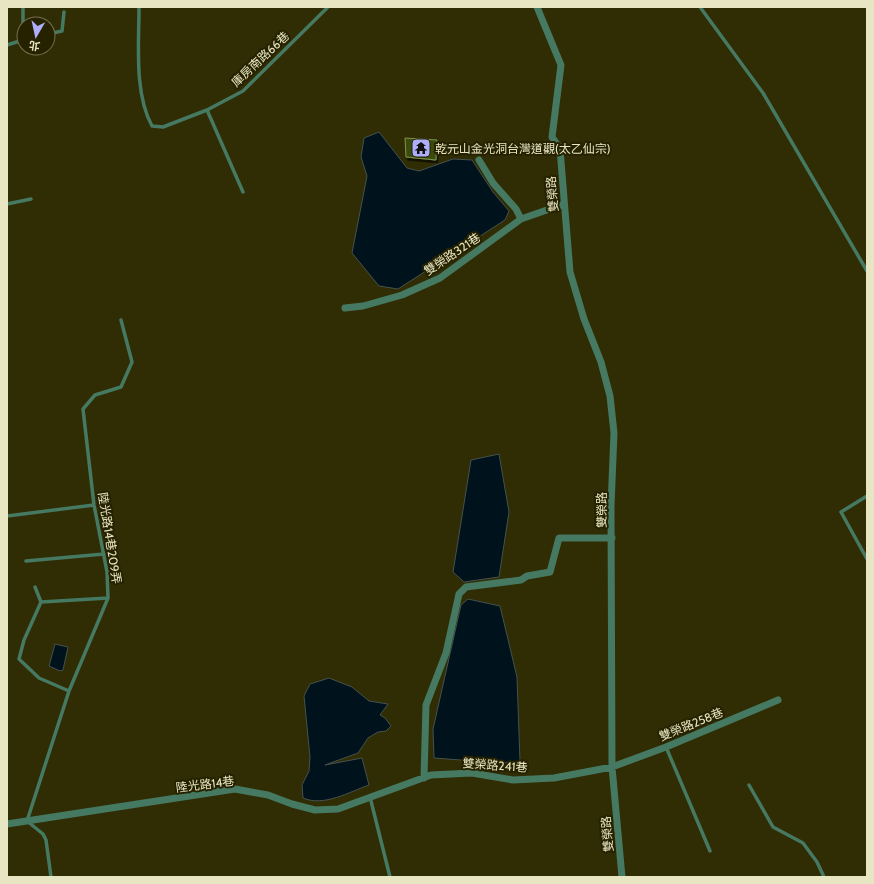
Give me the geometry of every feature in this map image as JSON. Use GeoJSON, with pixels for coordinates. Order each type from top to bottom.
{"type":"FeatureCollection","features":[{"type":"Feature","properties":{"kind":"street","name":"雙榮路"},"geometry":{"type":"LineString","coordinates":[[538,7],[561,65],[552,137],[560,149],[570,272],[584,319],[601,362],[610,396],[614,433],[611,506],[612,767],[622,877]]}},
{"type":"Feature","properties":{"kind":"street"},"geometry":{"type":"LineString","coordinates":[[480,160],[493,183],[516,209],[521,219]]}},
{"type":"Feature","properties":{"kind":"street","name":"雙榮路321巷"},"geometry":{"type":"LineString","coordinates":[[346,308],[363,306],[402,295],[440,278],[521,219],[564,204]]}},
{"type":"Feature","properties":{"kind":"street"},"geometry":{"type":"LineString","coordinates":[[424,778],[426,705],[446,653],[459,594],[466,587],[521,580],[527,576],[550,572],[559,538],[612,538]]}},
{"type":"Feature","properties":{"kind":"street","name":"雙榮路258巷"},"geometry":{"type":"LineString","coordinates":[[612,767],[666,747],[778,700]]}},
{"type":"Feature","properties":{"kind":"street","name":"雙榮路241巷"},"geometry":{"type":"LineString","coordinates":[[424,778],[431,775],[465,773],[513,780],[554,778],[612,767]]}},
{"type":"Feature","properties":{"kind":"street","name":"陸光路14巷"},"geometry":{"type":"LineString","coordinates":[[7,824],[235,789],[268,795],[292,804],[315,810],[338,809],[424,778]]}},
{"type":"Feature","properties":{"kind":"lane","name":"庫房南路66巷"},"geometry":{"type":"LineString","coordinates":[[139,7],[141,88],[145,113],[152,126],[163,127],[207,110],[243,91],[328,7]]}},
{"type":"Feature","properties":{"kind":"lane"},"geometry":{"type":"LineString","coordinates":[[700,7],[762,93],[867,271]]}},
{"type":"Feature","properties":{"kind":"lane"},"geometry":{"type":"LineString","coordinates":[[56,32],[62,31],[64,12]]}},
{"type":"Feature","properties":{"kind":"lane"},"geometry":{"type":"LineString","coordinates":[[207,110],[243,192]]}},
{"type":"Feature","properties":{"kind":"lane"},"geometry":{"type":"LineString","coordinates":[[7,204],[31,199]]}},
{"type":"Feature","properties":{"kind":"lane","name":"陸光路14巷209弄"},"geometry":{"type":"LineString","coordinates":[[27,821],[69,691],[108,598],[104,554],[94,505],[83,409],[95,395],[121,387],[132,362],[121,320]]}},
{"type":"Feature","properties":{"kind":"lane"},"geometry":{"type":"LineString","coordinates":[[867,496],[841,512],[867,559]]}},
{"type":"Feature","properties":{"kind":"lane"},"geometry":{"type":"LineString","coordinates":[[7,516],[94,505]]}},
{"type":"Feature","properties":{"kind":"lane"},"geometry":{"type":"LineString","coordinates":[[26,561],[104,554]]}},
{"type":"Feature","properties":{"kind":"lane"},"geometry":{"type":"LineString","coordinates":[[35,587],[41,602],[24,640],[19,659],[40,678],[69,691]]}},
{"type":"Feature","properties":{"kind":"lane"},"geometry":{"type":"LineString","coordinates":[[41,602],[108,598]]}},
{"type":"Feature","properties":{"kind":"lane"},"geometry":{"type":"LineString","coordinates":[[666,747],[710,851]]}},
{"type":"Feature","properties":{"kind":"lane"},"geometry":{"type":"LineString","coordinates":[[749,785],[773,827],[803,843],[817,862],[824,877]]}},
{"type":"Feature","properties":{"kind":"lane"},"geometry":{"type":"LineString","coordinates":[[370,797],[390,877]]}},
{"type":"Feature","properties":{"kind":"lane"},"geometry":{"type":"LineString","coordinates":[[27,821],[43,834],[46,840],[51,877]]}},
{"type":"Feature","properties":{"kind":"water"},"geometry":{"type":"Polygon","coordinates":[[[379,132],[407,168],[419,171],[453,159],[472,160],[493,192],[509,211],[505,220],[398,289],[379,286],[352,253],[367,176],[361,157],[364,138],[379,132]]]}},
{"type":"Feature","properties":{"kind":"water"},"geometry":{"type":"Polygon","coordinates":[[[499,454],[509,512],[499,577],[464,582],[453,572],[471,460],[499,454]]]}},
{"type":"Feature","properties":{"kind":"water"},"geometry":{"type":"Polygon","coordinates":[[[468,599],[500,606],[517,677],[520,761],[501,763],[434,758],[433,729],[461,605],[468,599]]]}},
{"type":"Feature","properties":{"kind":"water"},"geometry":{"type":"Polygon","coordinates":[[[55,644],[68,647],[63,670],[60,671],[49,666],[55,644]]]}},
{"type":"Feature","properties":{"kind":"water"},"geometry":{"type":"Polygon","coordinates":[[[329,678],[352,687],[369,701],[388,704],[380,715],[385,718],[391,726],[386,731],[378,732],[368,738],[358,753],[325,765],[362,758],[369,785],[336,798],[319,801],[303,798],[302,785],[309,771],[310,757],[304,696],[310,684],[329,678]]]}},
{"type":"Feature","properties":{"kind":"building","name":"乾元山金光洞台灣道觀(太乙仙宗)"},"geometry":{"type":"Polygon","coordinates":[[[405,138],[437,140],[436,160],[406,157],[405,138]]]}},
{"type":"Feature","properties":{"kind":"place","name":"乾元山金光洞台灣道觀(太乙仙宗)"},"geometry":{"type":"Point","coordinates":[421,148]}}]}
